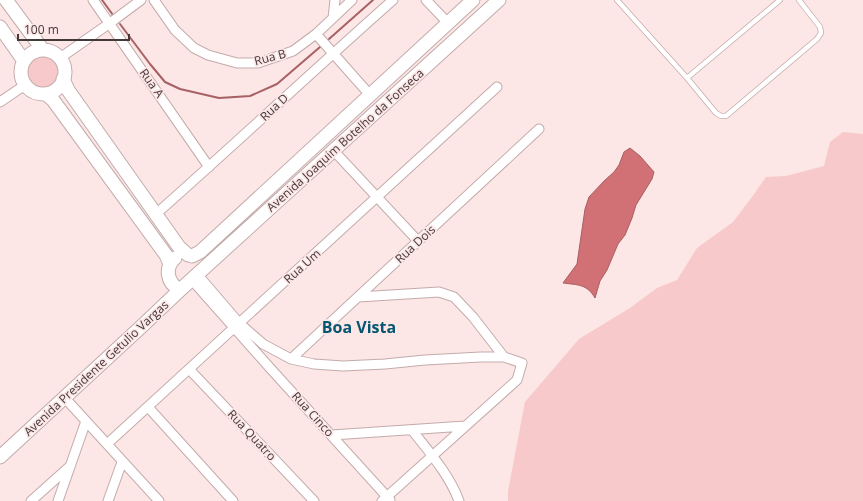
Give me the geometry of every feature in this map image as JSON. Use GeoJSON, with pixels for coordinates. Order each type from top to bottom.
{"type":"FeatureCollection","features":[{"type":"Feature","properties":{"kind":"street"},"geometry":{"type":"LineString","coordinates":[[6,0],[43,50]]}},
{"type":"Feature","properties":{"kind":"street","name":"Rua A"},"geometry":{"type":"LineString","coordinates":[[93,0],[209,167]]}},
{"type":"Feature","properties":{"kind":"street"},"geometry":{"type":"LineString","coordinates":[[60,58],[141,0]]}},
{"type":"Feature","properties":{"kind":"street","name":"Rua B"},"geometry":{"type":"LineString","coordinates":[[154,0],[175,30],[194,48],[208,55],[237,64],[258,63],[293,51],[316,34],[352,0]]}},
{"type":"Feature","properties":{"kind":"street"},"geometry":{"type":"LineString","coordinates":[[333,18],[335,0]]}},
{"type":"Feature","properties":{"kind":"street","name":"Rua D"},"geometry":{"type":"LineString","coordinates":[[156,214],[393,0]]}},
{"type":"Feature","properties":{"kind":"street"},"geometry":{"type":"LineString","coordinates":[[426,0],[448,23]]}},
{"type":"Feature","properties":{"kind":"street"},"geometry":{"type":"LineString","coordinates":[[180,290],[172,285],[168,273],[170,264],[175,258],[200,252],[473,0]]}},
{"type":"Feature","properties":{"kind":"street","name":"Avenida Joaquim Botelho da Fonseca"},"geometry":{"type":"LineString","coordinates":[[197,274],[499,0]]}},
{"type":"Feature","properties":{"kind":"street"},"geometry":{"type":"LineString","coordinates":[[0,27],[24,61]]}},
{"type":"Feature","properties":{"kind":"street"},"geometry":{"type":"LineString","coordinates":[[316,34],[370,95]]}},
{"type":"Feature","properties":{"kind":"street"},"geometry":{"type":"LineString","coordinates":[[43,50],[50,51],[60,58],[64,65],[65,72],[61,85],[56,89],[46,94],[40,94],[29,89],[25,85],[22,80],[22,67],[24,61],[32,53],[43,50]]}},
{"type":"Feature","properties":{"kind":"street"},"geometry":{"type":"LineString","coordinates":[[64,79],[68,90],[178,247],[199,261],[197,274],[237,325],[263,344],[291,359],[314,364],[343,366],[385,364],[481,356],[504,357],[522,363],[517,380],[386,499]]}},
{"type":"Feature","properties":{"kind":"street"},"geometry":{"type":"LineString","coordinates":[[0,102],[25,85]]}},
{"type":"Feature","properties":{"kind":"street","name":"Rua Um"},"geometry":{"type":"LineString","coordinates":[[107,444],[497,87]]}},
{"type":"Feature","properties":{"kind":"street"},"geometry":{"type":"LineString","coordinates":[[46,94],[53,100],[166,255],[170,264]]}},
{"type":"Feature","properties":{"kind":"street","name":"Rua Dois"},"geometry":{"type":"LineString","coordinates":[[291,359],[539,129]]}},
{"type":"Feature","properties":{"kind":"street"},"geometry":{"type":"LineString","coordinates":[[333,150],[418,241]]}},
{"type":"Feature","properties":{"kind":"street"},"geometry":{"type":"LineString","coordinates":[[131,207],[144,197]]}},
{"type":"Feature","properties":{"kind":"street","name":"Avenida Presidente Getulio Vargas"},"geometry":{"type":"LineString","coordinates":[[0,457],[197,274]]}},
{"type":"Feature","properties":{"kind":"street"},"geometry":{"type":"LineString","coordinates":[[358,297],[428,292],[445,293],[454,297],[473,317],[504,357]]}},
{"type":"Feature","properties":{"kind":"street","name":"Rua Cinco"},"geometry":{"type":"LineString","coordinates":[[237,325],[386,499]]}},
{"type":"Feature","properties":{"kind":"street","name":"Rua Quatro"},"geometry":{"type":"LineString","coordinates":[[189,368],[314,501]]}},
{"type":"Feature","properties":{"kind":"street"},"geometry":{"type":"LineString","coordinates":[[64,397],[159,501]]}},
{"type":"Feature","properties":{"kind":"street"},"geometry":{"type":"LineString","coordinates":[[148,407],[233,501]]}},
{"type":"Feature","properties":{"kind":"street"},"geometry":{"type":"LineString","coordinates":[[58,501],[86,421]]}},
{"type":"Feature","properties":{"kind":"street"},"geometry":{"type":"LineString","coordinates":[[332,435],[465,426]]}},
{"type":"Feature","properties":{"kind":"street"},"geometry":{"type":"LineString","coordinates":[[412,430],[448,478],[459,501]]}},
{"type":"Feature","properties":{"kind":"street"},"geometry":{"type":"LineString","coordinates":[[108,501],[122,462]]}},
{"type":"Feature","properties":{"kind":"street"},"geometry":{"type":"LineString","coordinates":[[31,501],[70,466]]}},
{"type":"Feature","properties":{"kind":"lane"},"geometry":{"type":"LineString","coordinates":[[617,0],[687,78],[716,113],[721,116],[726,116],[817,39],[821,32],[820,27],[799,0]]}},
{"type":"Feature","properties":{"kind":"lane"},"geometry":{"type":"LineString","coordinates":[[687,78],[780,0]]}},
{"type":"Feature","properties":{"kind":"shaded area"},"geometry":{"type":"Polygon","coordinates":[[[40,56],[46,56],[55,60],[59,72],[55,84],[46,88],[40,88],[31,84],[27,75],[27,69],[31,60],[40,56]]]}},
{"type":"Feature","properties":{"kind":"shaded area"},"geometry":{"type":"Polygon","coordinates":[[[843,132],[863,134],[863,501],[508,501],[508,491],[525,402],[579,339],[630,308],[657,288],[677,280],[697,248],[733,222],[766,177],[786,176],[824,166],[830,142],[843,132]]]}},
{"type":"Feature","properties":{"kind":"shaded area"},"geometry":{"type":"Polygon","coordinates":[[[630,148],[640,156],[654,172],[652,179],[636,205],[625,235],[618,244],[607,270],[600,281],[595,298],[589,290],[582,286],[563,283],[577,264],[585,209],[589,197],[614,172],[619,165],[624,152],[630,148]]]}},
{"type":"Feature","properties":{"kind":"waterway"},"geometry":{"type":"LineString","coordinates":[[102,0],[113,15]]}},
{"type":"Feature","properties":{"kind":"waterway"},"geometry":{"type":"LineString","coordinates":[[329,39],[373,0]]}},
{"type":"Feature","properties":{"kind":"waterway"},"geometry":{"type":"LineString","coordinates":[[120,24],[165,82],[180,89],[219,98],[250,96],[277,84],[320,47]]}},
{"type":"Feature","properties":{"kind":"district","name":"Boa Vista"},"geometry":{"type":"Point","coordinates":[359,327]}}]}
